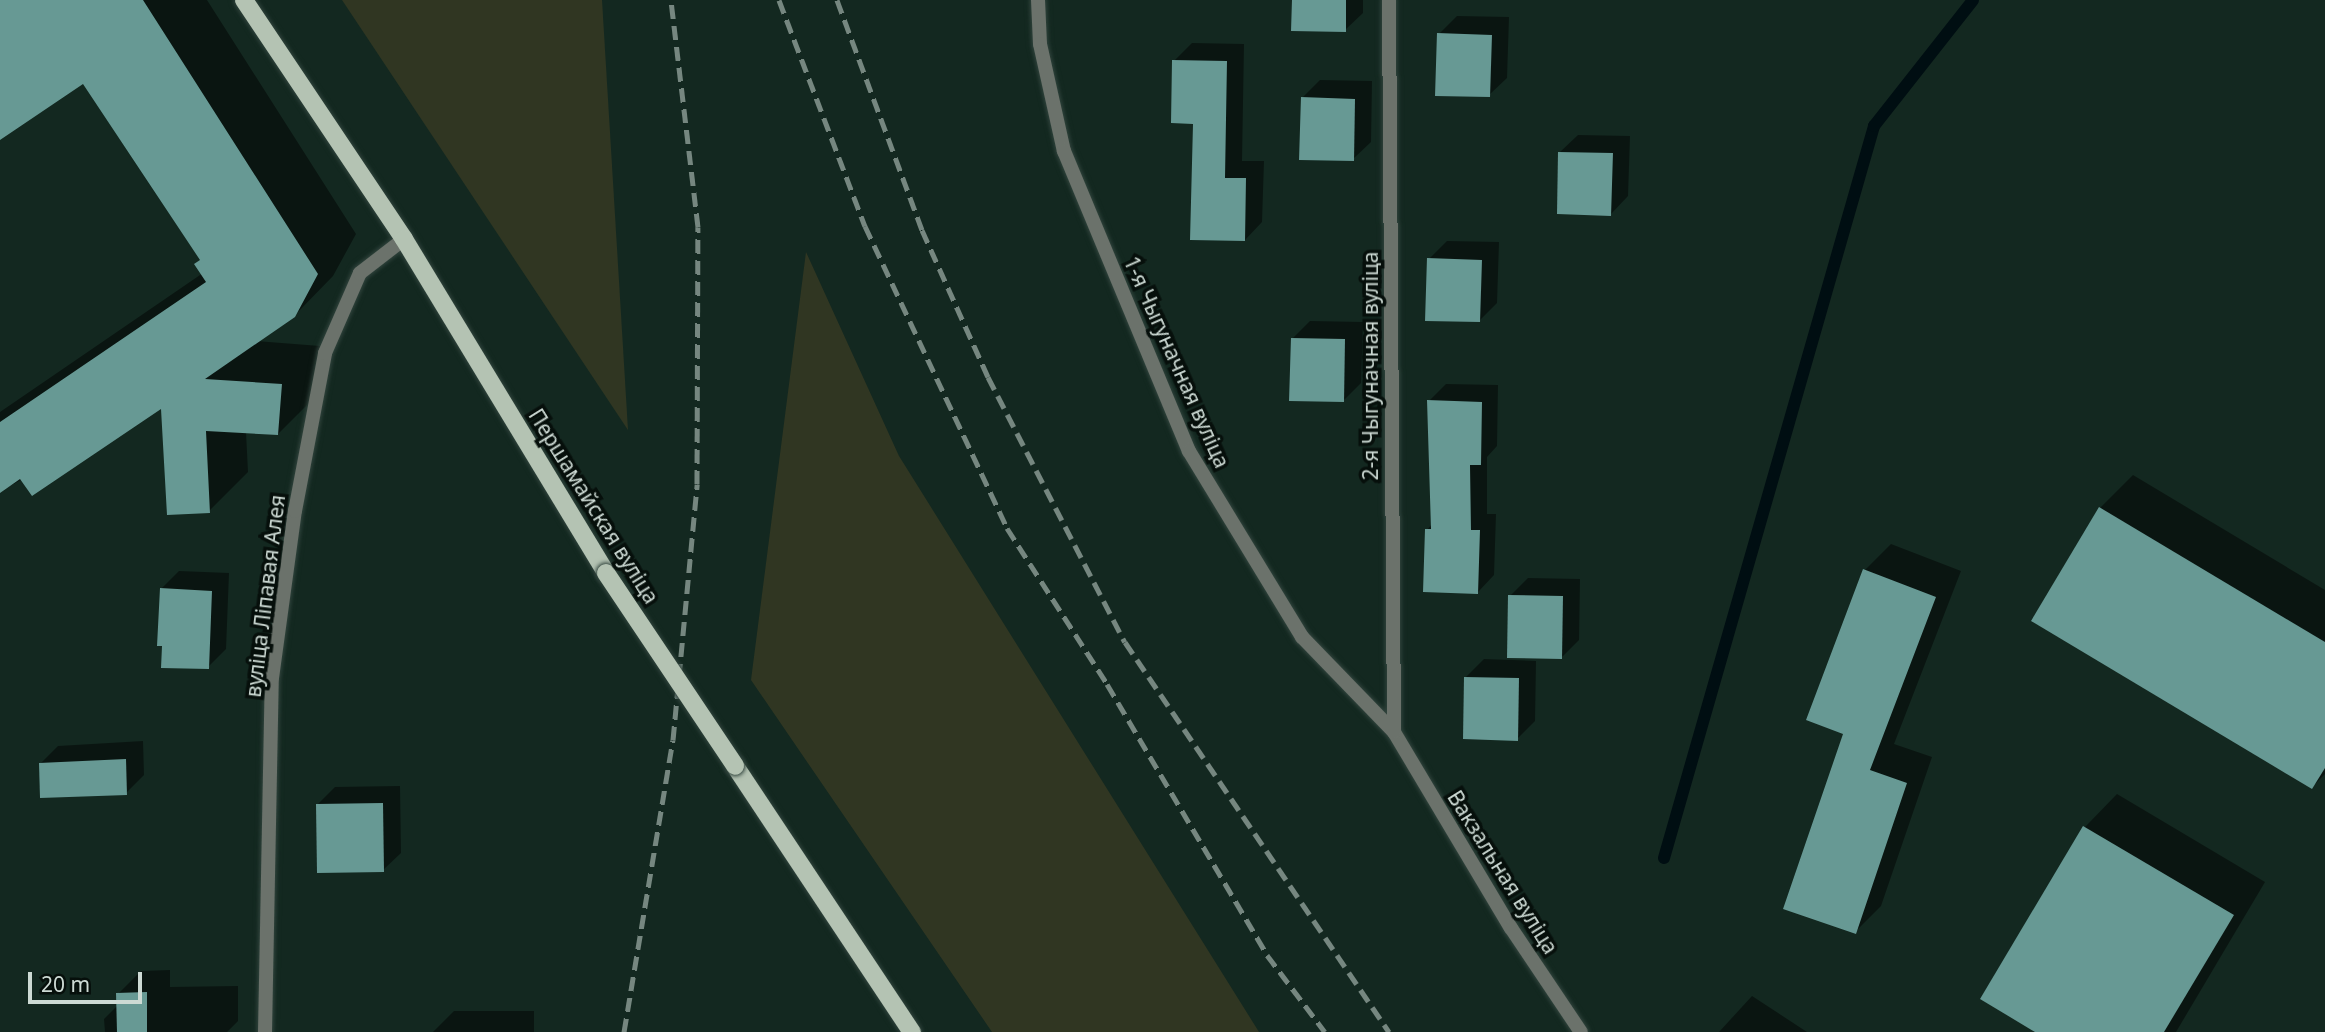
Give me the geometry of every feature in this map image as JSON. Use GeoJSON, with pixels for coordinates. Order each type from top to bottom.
{"type":"FeatureCollection","features":[{"type":"Feature","properties":{"kind":"main road","name":"Першамайская вуліца"},"geometry":{"type":"LineString","coordinates":[[244,0],[404,239],[606,573],[912,1032]]}},
{"type":"Feature","properties":{"kind":"street","name":"1-я Чыгуначная вуліца"},"geometry":{"type":"LineString","coordinates":[[1038,0],[1040,44],[1064,151],[1189,451],[1302,637],[1394,732]]}},
{"type":"Feature","properties":{"kind":"street","name":"2-я Чыгуначная вуліца"},"geometry":{"type":"LineString","coordinates":[[1389,0],[1394,732]]}},
{"type":"Feature","properties":{"kind":"street","name":"вуліца Ліпавая Алея"},"geometry":{"type":"LineString","coordinates":[[265,1032],[272,678],[295,510],[325,354],[360,273],[404,239]]}},
{"type":"Feature","properties":{"kind":"street","name":"Вакзальная вуліца"},"geometry":{"type":"LineString","coordinates":[[1394,732],[1511,928],[1581,1032]]}},
{"type":"Feature","properties":{"kind":"green space"},"geometry":{"type":"Polygon","coordinates":[[[342,0],[602,0],[628,430],[342,0]]]}},
{"type":"Feature","properties":{"kind":"green space"},"geometry":{"type":"Polygon","coordinates":[[[806,252],[899,456],[1259,1032],[992,1032],[751,680],[806,252]]]}},
{"type":"Feature","properties":{"kind":"building"},"geometry":{"type":"Polygon","coordinates":[[[0,0],[143,0],[318,274],[295,317],[205,379],[282,384],[278,435],[206,431],[210,513],[167,515],[161,409],[32,496],[20,479],[0,493],[0,422],[206,282],[194,264],[200,260],[83,84],[0,140],[0,0]]]}},
{"type":"Feature","properties":{"kind":"building"},"geometry":{"type":"Polygon","coordinates":[[[1292,0],[1346,0],[1346,32],[1291,31],[1292,0]]]}},
{"type":"Feature","properties":{"kind":"building"},"geometry":{"type":"Polygon","coordinates":[[[1437,33],[1492,35],[1490,97],[1435,96],[1437,33]]]}},
{"type":"Feature","properties":{"kind":"building"},"geometry":{"type":"Polygon","coordinates":[[[1172,60],[1227,61],[1225,178],[1246,178],[1245,241],[1190,240],[1193,124],[1171,123],[1172,60]]]}},
{"type":"Feature","properties":{"kind":"building"},"geometry":{"type":"Polygon","coordinates":[[[1301,97],[1355,99],[1354,161],[1299,160],[1301,97]]]}},
{"type":"Feature","properties":{"kind":"building"},"geometry":{"type":"Polygon","coordinates":[[[1558,152],[1613,153],[1611,216],[1557,214],[1558,152]]]}},
{"type":"Feature","properties":{"kind":"building"},"geometry":{"type":"Polygon","coordinates":[[[1427,258],[1482,260],[1480,322],[1425,321],[1427,258]]]}},
{"type":"Feature","properties":{"kind":"building"},"geometry":{"type":"Polygon","coordinates":[[[1291,338],[1345,339],[1344,402],[1289,401],[1291,338]]]}},
{"type":"Feature","properties":{"kind":"building"},"geometry":{"type":"Polygon","coordinates":[[[1427,400],[1482,402],[1481,465],[1470,465],[1471,530],[1480,530],[1478,594],[1423,592],[1425,529],[1431,529],[1427,400]]]}},
{"type":"Feature","properties":{"kind":"building"},"geometry":{"type":"Polygon","coordinates":[[[2099,507],[2325,642],[2325,768],[2312,789],[2031,621],[2099,507]]]}},
{"type":"Feature","properties":{"kind":"building"},"geometry":{"type":"Polygon","coordinates":[[[1863,569],[1936,597],[1870,770],[1907,783],[1856,934],[1783,909],[1843,734],[1806,720],[1863,569]]]}},
{"type":"Feature","properties":{"kind":"building"},"geometry":{"type":"Polygon","coordinates":[[[160,588],[212,591],[209,669],[161,668],[162,646],[157,646],[160,588]]]}},
{"type":"Feature","properties":{"kind":"building"},"geometry":{"type":"Polygon","coordinates":[[[1508,595],[1563,596],[1562,659],[1507,658],[1508,595]]]}},
{"type":"Feature","properties":{"kind":"building"},"geometry":{"type":"Polygon","coordinates":[[[1464,677],[1519,678],[1518,741],[1463,739],[1464,677]]]}},
{"type":"Feature","properties":{"kind":"building"},"geometry":{"type":"Polygon","coordinates":[[[126,759],[127,795],[40,798],[39,763],[126,759]]]}},
{"type":"Feature","properties":{"kind":"building"},"geometry":{"type":"Polygon","coordinates":[[[383,803],[384,872],[317,873],[316,804],[383,803]]]}},
{"type":"Feature","properties":{"kind":"building"},"geometry":{"type":"Polygon","coordinates":[[[2083,826],[2234,915],[2164,1032],[2035,1032],[1980,999],[2083,826]]]}},
{"type":"Feature","properties":{"kind":"building"},"geometry":{"type":"Polygon","coordinates":[[[147,992],[147,1032],[117,1032],[116,993],[147,992]]]}},
{"type":"Feature","properties":{"kind":"waterway"},"geometry":{"type":"LineString","coordinates":[[1664,858],[1874,126],[1973,0]]}},
{"type":"Feature","properties":{"kind":"railway"},"geometry":{"type":"LineString","coordinates":[[624,1032],[673,740],[697,484],[698,227],[671,0]]}},
{"type":"Feature","properties":{"kind":"railway"},"geometry":{"type":"LineString","coordinates":[[779,0],[865,226],[1007,528],[1107,684],[1267,955],[1325,1032]]}},
{"type":"Feature","properties":{"kind":"railway"},"geometry":{"type":"LineString","coordinates":[[837,0],[922,230],[988,377],[1125,642],[1389,1032]]}}]}
